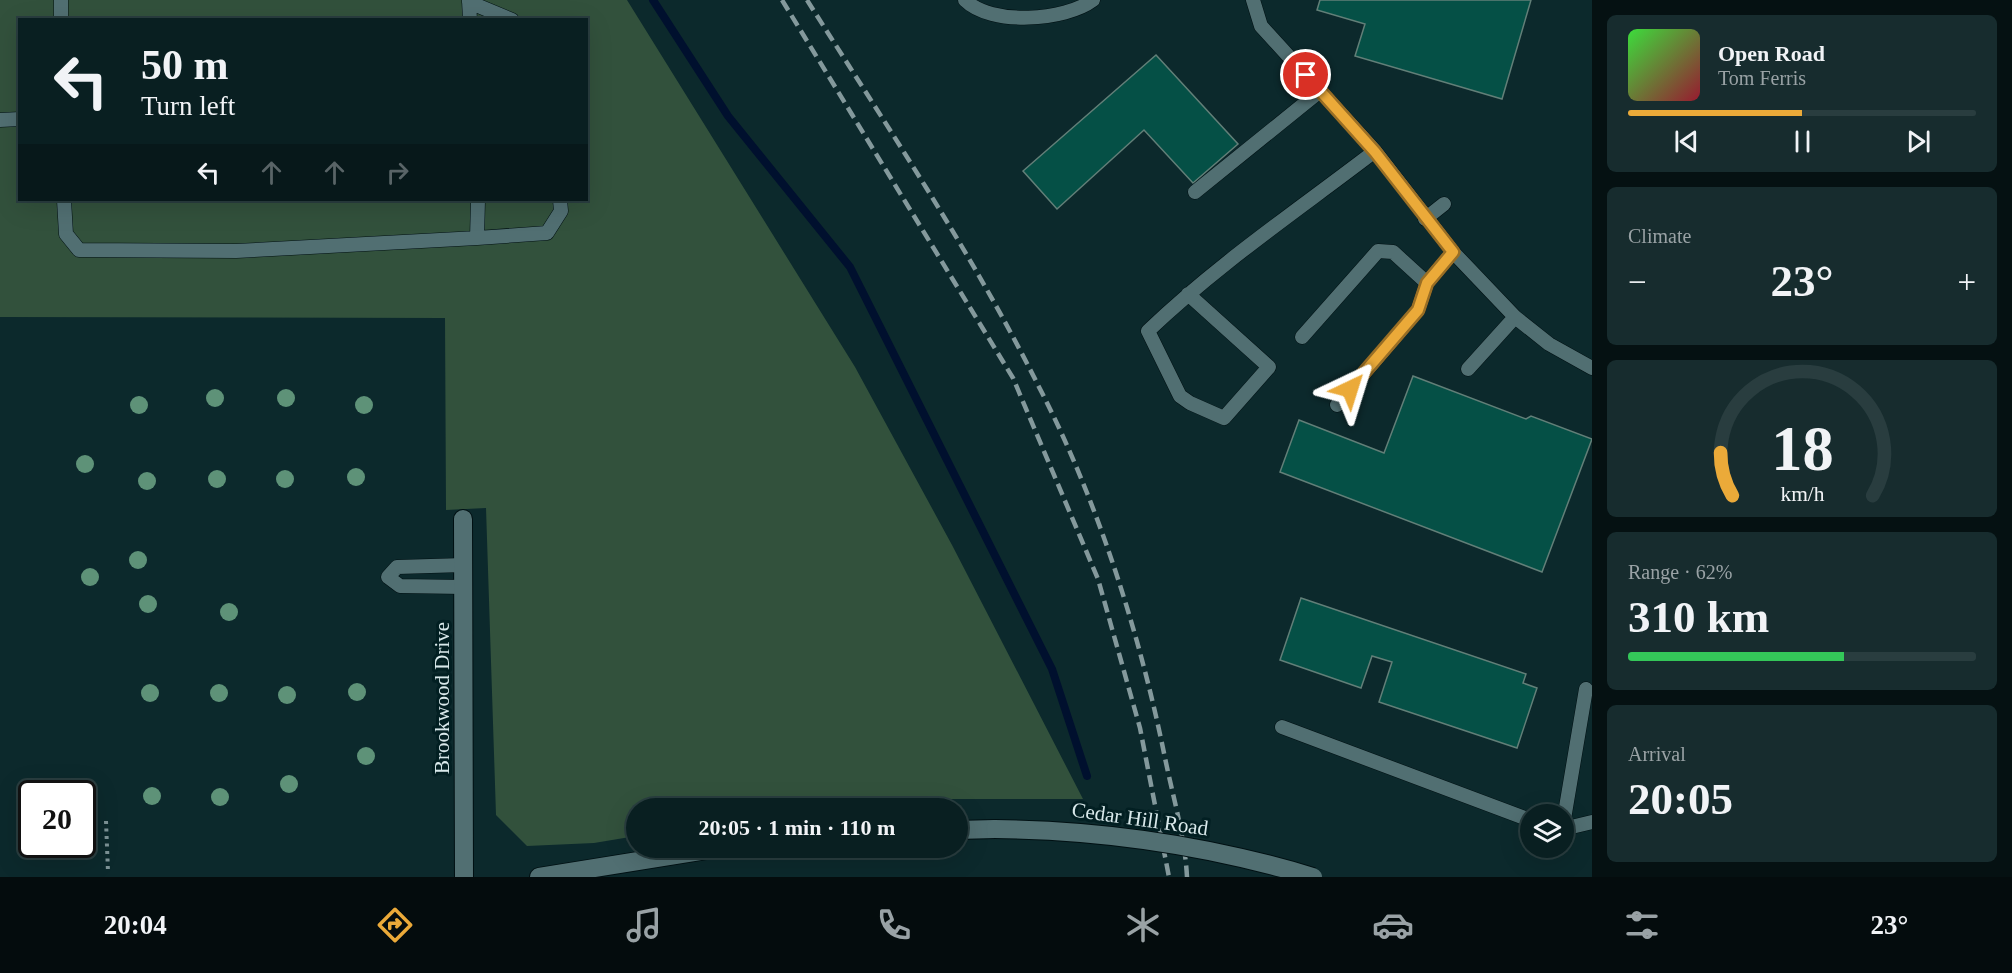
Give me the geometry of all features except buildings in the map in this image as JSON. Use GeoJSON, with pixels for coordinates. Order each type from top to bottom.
{"type":"FeatureCollection","features":[{"type":"Feature","properties":{"kind":"street","name":"Brookwood Drive"},"geometry":{"type":"LineString","coordinates":[[463,519],[464,877]]}},
{"type":"Feature","properties":{"kind":"street","name":"Cedar Hill Road"},"geometry":{"type":"LineString","coordinates":[[968,830],[1045,830],[1130,838],[1222,854],[1313,877]]}},
{"type":"Feature","properties":{"kind":"street"},"geometry":{"type":"LineString","coordinates":[[539,877],[657,858]]}},
{"type":"Feature","properties":{"kind":"lane"},"geometry":{"type":"LineString","coordinates":[[61,0],[61,18]]}},
{"type":"Feature","properties":{"kind":"lane"},"geometry":{"type":"LineString","coordinates":[[965,0],[1001,16],[1041,18],[1065,12],[1093,0]]}},
{"type":"Feature","properties":{"kind":"lane"},"geometry":{"type":"LineString","coordinates":[[1253,0],[1261,26],[1375,152],[1453,252],[1515,317],[1549,344],[1590,363]]}},
{"type":"Feature","properties":{"kind":"lane"},"geometry":{"type":"LineString","coordinates":[[470,18],[469,1],[507,18]]}},
{"type":"Feature","properties":{"kind":"lane"},"geometry":{"type":"LineString","coordinates":[[1195,192],[1320,91]]}},
{"type":"Feature","properties":{"kind":"lane"},"geometry":{"type":"LineString","coordinates":[[0,120],[18,119]]}},
{"type":"Feature","properties":{"kind":"lane"},"geometry":{"type":"LineString","coordinates":[[1188,294],[1269,367],[1224,417],[1190,403],[1180,396],[1148,331],[1188,294],[1222,265],[1375,152]]}},
{"type":"Feature","properties":{"kind":"lane"},"geometry":{"type":"LineString","coordinates":[[64,201],[66,234],[79,250],[236,251],[547,233],[561,211],[560,201]]}},
{"type":"Feature","properties":{"kind":"lane"},"geometry":{"type":"LineString","coordinates":[[477,238],[478,201]]}},
{"type":"Feature","properties":{"kind":"lane"},"geometry":{"type":"LineString","coordinates":[[1425,219],[1444,204]]}},
{"type":"Feature","properties":{"kind":"lane"},"geometry":{"type":"LineString","coordinates":[[1302,337],[1378,251],[1393,252],[1427,283]]}},
{"type":"Feature","properties":{"kind":"lane"},"geometry":{"type":"LineString","coordinates":[[1337,405],[1418,310],[1427,283],[1453,252]]}},
{"type":"Feature","properties":{"kind":"lane"},"geometry":{"type":"LineString","coordinates":[[1468,369],[1515,317]]}},
{"type":"Feature","properties":{"kind":"lane"},"geometry":{"type":"LineString","coordinates":[[464,565],[397,567],[388,577],[400,586],[464,587]]}},
{"type":"Feature","properties":{"kind":"lane"},"geometry":{"type":"LineString","coordinates":[[1567,804],[1586,689]]}},
{"type":"Feature","properties":{"kind":"lane"},"geometry":{"type":"LineString","coordinates":[[1282,727],[1520,816]]}},
{"type":"Feature","properties":{"kind":"lane"},"geometry":{"type":"LineString","coordinates":[[1574,825],[1592,822]]}},
{"type":"Feature","properties":{"kind":"path"},"geometry":{"type":"LineString","coordinates":[[106,821],[108,872]]}},
{"type":"Feature","properties":{"kind":"green space"},"geometry":{"type":"Polygon","coordinates":[[[0,0],[627,0],[855,367],[952,545],[1083,799],[626,798],[626,838],[594,843],[527,846],[496,815],[486,508],[446,510],[445,318],[0,317],[0,0]]]}},
{"type":"Feature","properties":{"kind":"waterway"},"geometry":{"type":"LineString","coordinates":[[653,0],[728,116],[850,267],[1052,669],[1087,776]]}},
{"type":"Feature","properties":{"kind":"railway"},"geometry":{"type":"LineString","coordinates":[[782,0],[1013,378],[1098,579],[1140,728],[1169,877]]}},
{"type":"Feature","properties":{"kind":"railway"},"geometry":{"type":"LineString","coordinates":[[807,0],[928,190],[985,287],[1039,387],[1080,475],[1114,568],[1143,663],[1178,817],[1187,877]]}},
{"type":"Feature","properties":{"kind":"route"},"geometry":{"type":"LineString","coordinates":[[1306,75],[1375,152],[1453,252],[1427,283],[1418,310],[1350,389]]}}]}
